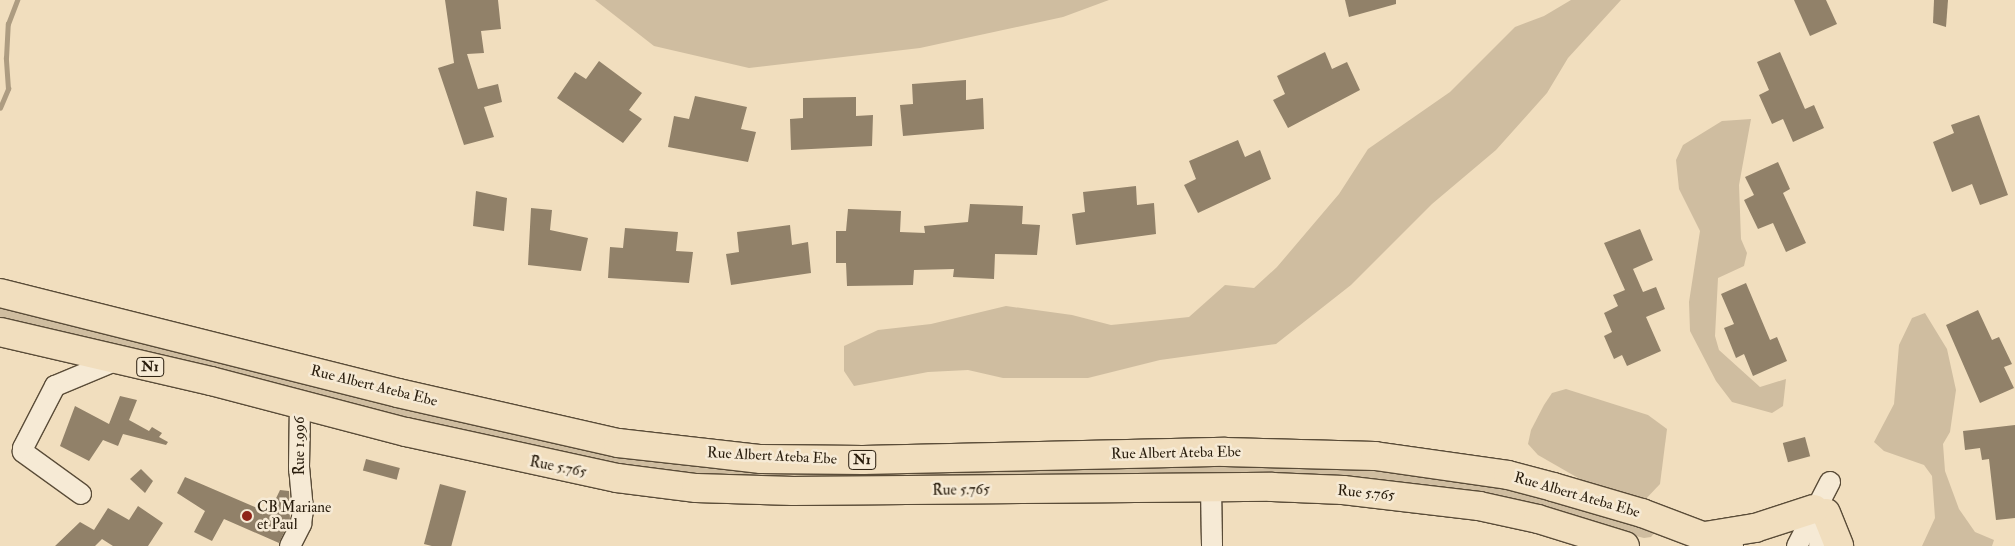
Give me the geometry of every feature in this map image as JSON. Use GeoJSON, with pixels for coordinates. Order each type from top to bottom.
{"type":"FeatureCollection","features":[{"type":"Feature","properties":{"kind":"highway","name":"Rue Albert Ateba Ebe"},"geometry":{"type":"LineString","coordinates":[[0,293],[398,393],[618,443],[761,459],[863,460],[1225,452],[1375,456],[1508,475],[1642,513],[1717,541]]}},
{"type":"Feature","properties":{"kind":"highway","name":"N1"},"geometry":{"type":"LineString","coordinates":[[0,332],[120,359],[300,404]]}},
{"type":"Feature","properties":{"kind":"highway","name":"Rue 5.765"},"geometry":{"type":"LineString","coordinates":[[300,404],[517,458],[617,478],[696,488],[793,491],[1211,488],[1343,490],[1428,498],[1538,519],[1625,546]]}},
{"type":"Feature","properties":{"kind":"highway"},"geometry":{"type":"LineString","coordinates":[[1717,541],[1755,528],[1820,511],[1839,546]]}},
{"type":"Feature","properties":{"kind":"street"},"geometry":{"type":"LineString","coordinates":[[81,494],[23,452],[33,426],[55,386],[120,359]]}},
{"type":"Feature","properties":{"kind":"street","name":"Rue 1.996"},"geometry":{"type":"LineString","coordinates":[[290,546],[301,524],[303,510],[299,467],[300,404]]}},
{"type":"Feature","properties":{"kind":"street"},"geometry":{"type":"LineString","coordinates":[[1797,546],[1820,511],[1830,482]]}},
{"type":"Feature","properties":{"kind":"street"},"geometry":{"type":"LineString","coordinates":[[1211,488],[1212,546]]}},
{"type":"Feature","properties":{"kind":"street"},"geometry":{"type":"LineString","coordinates":[[1819,546],[1820,511]]}},
{"type":"Feature","properties":{"kind":"shaded area"},"geometry":{"type":"Polygon","coordinates":[[[595,0],[1109,0],[1063,17],[920,48],[749,68],[654,46],[595,0]]]}},
{"type":"Feature","properties":{"kind":"shaded area"},"geometry":{"type":"Polygon","coordinates":[[[1571,0],[1621,0],[1568,58],[1547,93],[1496,150],[1432,204],[1351,285],[1276,344],[1160,360],[1088,378],[1003,378],[968,370],[928,372],[854,386],[844,371],[844,346],[878,330],[931,324],[1006,306],[1072,315],[1111,325],[1189,317],[1225,285],[1254,288],[1277,267],[1339,194],[1368,149],[1450,92],[1515,27],[1544,16],[1571,0]]]}},
{"type":"Feature","properties":{"kind":"shaded area"},"geometry":{"type":"Polygon","coordinates":[[[1751,119],[1739,185],[1741,239],[1747,253],[1744,266],[1718,278],[1715,336],[1719,350],[1760,387],[1786,379],[1783,406],[1772,413],[1732,402],[1716,381],[1690,331],[1689,302],[1700,231],[1679,189],[1676,160],[1683,145],[1722,121],[1751,119]]]}},
{"type":"Feature","properties":{"kind":"shaded area"},"geometry":{"type":"Polygon","coordinates":[[[0,305],[557,441],[1363,466],[1474,480],[1648,522],[1655,532],[1651,537],[1644,538],[1472,496],[703,481],[552,456],[0,322],[0,305]]]}},
{"type":"Feature","properties":{"kind":"shaded area"},"geometry":{"type":"Polygon","coordinates":[[[1925,313],[1947,349],[1956,390],[1950,432],[1943,444],[1945,471],[1959,509],[1975,532],[1994,540],[1992,546],[1922,546],[1935,518],[1932,476],[1924,465],[1884,451],[1874,442],[1894,404],[1899,345],[1912,318],[1925,313]]]}},
{"type":"Feature","properties":{"kind":"shaded area"},"geometry":{"type":"Polygon","coordinates":[[[1566,389],[1648,415],[1667,429],[1660,484],[1642,503],[1599,490],[1538,455],[1528,444],[1531,430],[1552,393],[1566,389]]]}},
{"type":"Feature","properties":{"kind":"building"},"geometry":{"type":"Polygon","coordinates":[[[445,0],[498,0],[501,29],[481,31],[484,53],[467,54],[478,89],[498,84],[502,102],[484,107],[494,137],[464,145],[438,68],[454,63],[445,0]]]}},
{"type":"Feature","properties":{"kind":"building"},"geometry":{"type":"Polygon","coordinates":[[[1345,0],[1396,0],[1396,4],[1349,17],[1345,0]]]}},
{"type":"Feature","properties":{"kind":"building"},"geometry":{"type":"Polygon","coordinates":[[[1794,0],[1826,0],[1837,24],[1810,36],[1794,0]]]}},
{"type":"Feature","properties":{"kind":"building"},"geometry":{"type":"Polygon","coordinates":[[[1934,0],[1948,0],[1946,27],[1933,23],[1934,0]]]}},
{"type":"Feature","properties":{"kind":"building"},"geometry":{"type":"Polygon","coordinates":[[[1325,52],[1332,69],[1347,62],[1360,90],[1288,128],[1273,100],[1285,94],[1277,76],[1325,52]]]}},
{"type":"Feature","properties":{"kind":"building"},"geometry":{"type":"Polygon","coordinates":[[[1780,52],[1805,109],[1814,105],[1824,128],[1793,142],[1783,119],[1772,124],[1759,95],[1769,90],[1757,62],[1780,52]]]}},
{"type":"Feature","properties":{"kind":"building"},"geometry":{"type":"Polygon","coordinates":[[[599,61],[642,93],[629,110],[642,119],[623,143],[557,98],[575,72],[586,79],[599,61]]]}},
{"type":"Feature","properties":{"kind":"building"},"geometry":{"type":"Polygon","coordinates":[[[966,80],[966,100],[983,98],[984,129],[903,136],[900,105],[913,104],[912,84],[966,80]]]}},
{"type":"Feature","properties":{"kind":"building"},"geometry":{"type":"Polygon","coordinates":[[[695,96],[747,107],[741,129],[756,132],[748,162],[668,147],[674,116],[689,119],[695,96]]]}},
{"type":"Feature","properties":{"kind":"building"},"geometry":{"type":"Polygon","coordinates":[[[856,97],[856,116],[873,115],[872,146],[791,150],[790,119],[803,118],[803,98],[856,97]]]}},
{"type":"Feature","properties":{"kind":"building"},"geometry":{"type":"Polygon","coordinates":[[[1979,115],[2008,195],[1980,205],[1972,184],[1952,192],[1933,142],[1954,133],[1951,125],[1979,115]]]}},
{"type":"Feature","properties":{"kind":"building"},"geometry":{"type":"Polygon","coordinates":[[[1238,140],[1245,157],[1260,150],[1271,179],[1198,213],[1184,185],[1196,179],[1189,161],[1238,140]]]}},
{"type":"Feature","properties":{"kind":"building"},"geometry":{"type":"Polygon","coordinates":[[[1778,162],[1790,189],[1783,193],[1806,243],[1786,252],[1773,223],[1758,229],[1744,200],[1754,195],[1745,177],[1778,162]]]}},
{"type":"Feature","properties":{"kind":"building"},"geometry":{"type":"Polygon","coordinates":[[[1136,186],[1137,205],[1154,203],[1156,234],[1076,245],[1072,214],[1085,212],[1083,192],[1136,186]]]}},
{"type":"Feature","properties":{"kind":"building"},"geometry":{"type":"Polygon","coordinates":[[[476,191],[507,198],[504,231],[473,226],[476,191]]]}},
{"type":"Feature","properties":{"kind":"building"},"geometry":{"type":"Polygon","coordinates":[[[970,204],[1023,206],[1022,224],[1040,225],[1037,255],[995,254],[994,279],[953,277],[954,269],[914,270],[913,285],[847,286],[846,263],[836,263],[836,231],[846,231],[848,209],[901,211],[900,232],[925,233],[924,226],[968,222],[970,204]]]}},
{"type":"Feature","properties":{"kind":"building"},"geometry":{"type":"Polygon","coordinates":[[[531,208],[552,210],[550,230],[588,238],[581,271],[528,265],[531,208]]]}},
{"type":"Feature","properties":{"kind":"building"},"geometry":{"type":"Polygon","coordinates":[[[790,225],[792,245],[808,242],[811,273],[731,285],[726,254],[739,252],[737,232],[790,225]]]}},
{"type":"Feature","properties":{"kind":"building"},"geometry":{"type":"Polygon","coordinates":[[[625,228],[678,232],[676,251],[693,252],[689,283],[608,278],[610,247],[623,248],[625,228]]]}},
{"type":"Feature","properties":{"kind":"building"},"geometry":{"type":"Polygon","coordinates":[[[1640,229],[1653,260],[1633,269],[1643,292],[1656,287],[1665,309],[1646,317],[1661,351],[1627,366],[1622,355],[1614,359],[1604,336],[1612,332],[1604,313],[1618,306],[1613,295],[1625,290],[1604,243],[1640,229]]]}},
{"type":"Feature","properties":{"kind":"building"},"geometry":{"type":"Polygon","coordinates":[[[1746,283],[1770,340],[1777,337],[1787,361],[1753,376],[1744,354],[1736,358],[1724,328],[1734,324],[1721,294],[1746,283]]]}},
{"type":"Feature","properties":{"kind":"building"},"geometry":{"type":"Polygon","coordinates":[[[1978,310],[1992,340],[1999,337],[2012,364],[2004,367],[2014,388],[1980,403],[1946,325],[1978,310]]]}},
{"type":"Feature","properties":{"kind":"building"},"geometry":{"type":"Polygon","coordinates":[[[120,396],[137,400],[129,420],[149,431],[152,427],[162,433],[159,437],[168,442],[166,445],[123,434],[118,446],[103,440],[89,461],[60,446],[75,406],[109,424],[120,396]]]}},
{"type":"Feature","properties":{"kind":"building"},"geometry":{"type":"Polygon","coordinates":[[[2015,425],[2015,518],[1996,520],[1989,459],[1982,460],[1980,448],[1965,450],[1963,431],[2015,425]]]}},
{"type":"Feature","properties":{"kind":"building"},"geometry":{"type":"Polygon","coordinates":[[[1805,437],[1810,456],[1788,462],[1783,443],[1805,437]]]}},
{"type":"Feature","properties":{"kind":"building"},"geometry":{"type":"Polygon","coordinates":[[[366,459],[400,468],[397,480],[363,471],[366,459]]]}},
{"type":"Feature","properties":{"kind":"building"},"geometry":{"type":"Polygon","coordinates":[[[141,469],[153,481],[145,493],[130,479],[141,469]]]}},
{"type":"Feature","properties":{"kind":"building","name":"CB Mariane et Paul"},"geometry":{"type":"Polygon","coordinates":[[[185,477],[269,513],[280,490],[289,491],[290,520],[279,543],[224,519],[212,541],[194,532],[205,511],[177,493],[185,477]]]}},
{"type":"Feature","properties":{"kind":"building"},"geometry":{"type":"Polygon","coordinates":[[[440,484],[466,491],[451,546],[424,544],[440,484]]]}},
{"type":"Feature","properties":{"kind":"building"},"geometry":{"type":"Polygon","coordinates":[[[138,506],[163,523],[148,546],[113,546],[102,539],[95,546],[55,546],[80,522],[94,530],[108,508],[129,520],[138,506]]]}},
{"type":"Feature","properties":{"kind":"waterway"},"geometry":{"type":"LineString","coordinates":[[0,108],[8,89],[6,58],[8,24],[17,0]]}},
{"type":"Feature","properties":{"kind":"place","name":"CB Mariane et Paul"},"geometry":{"type":"Point","coordinates":[247,516]}}]}
